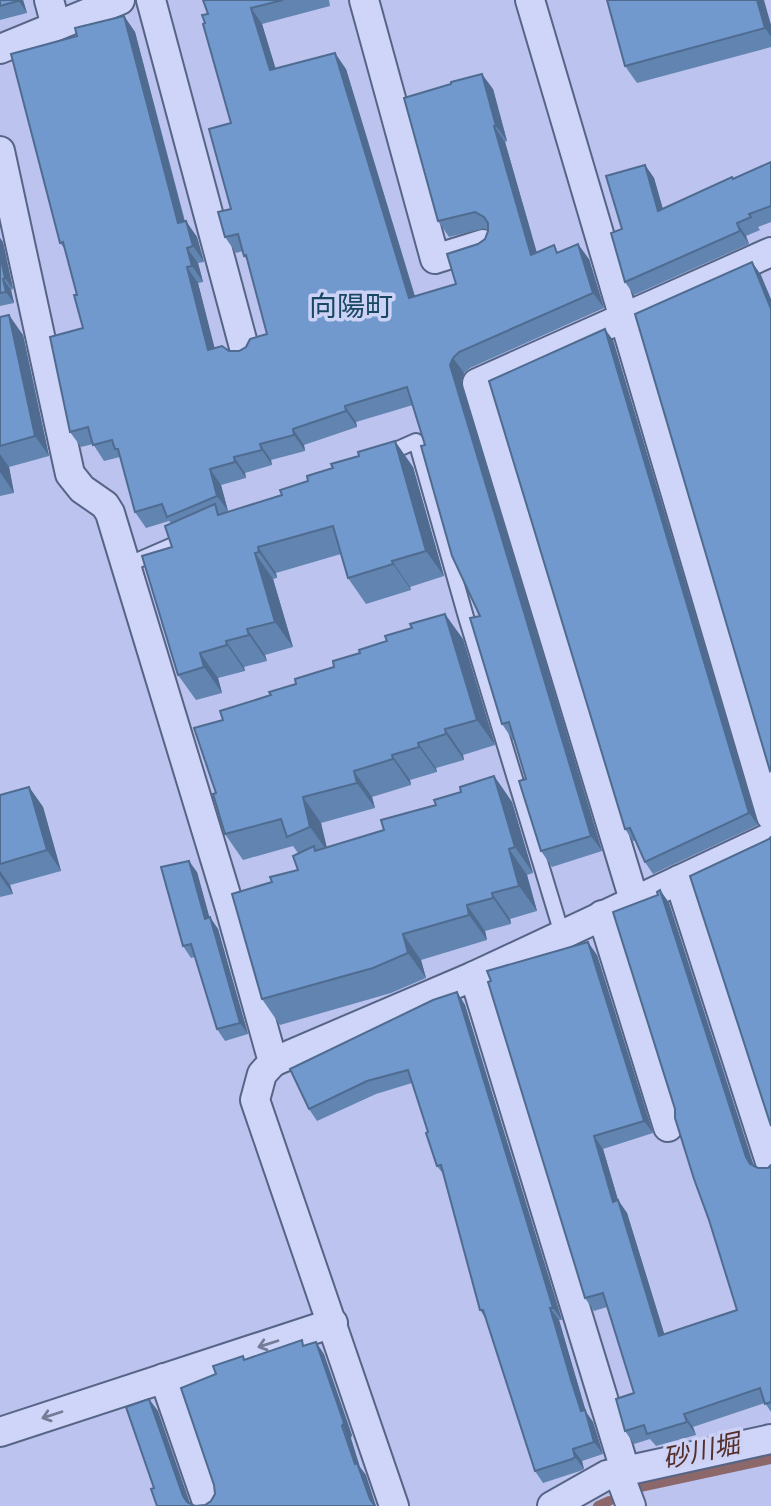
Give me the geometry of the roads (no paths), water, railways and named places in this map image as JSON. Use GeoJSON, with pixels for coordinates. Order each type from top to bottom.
{"type":"FeatureCollection","features":[{"type":"Feature","properties":{"kind":"street"},"geometry":{"type":"LineString","coordinates":[[0,49],[52,13],[120,0]]}},
{"type":"Feature","properties":{"kind":"street"},"geometry":{"type":"LineString","coordinates":[[151,0],[245,351]]}},
{"type":"Feature","properties":{"kind":"street"},"geometry":{"type":"LineString","coordinates":[[364,0],[435,259],[483,244]]}},
{"type":"Feature","properties":{"kind":"street"},"geometry":{"type":"LineString","coordinates":[[530,0],[771,816]]}},
{"type":"Feature","properties":{"kind":"street"},"geometry":{"type":"LineString","coordinates":[[0,150],[24,318],[70,474],[82,489],[105,505],[127,565],[189,746],[237,905],[273,1062]]}},
{"type":"Feature","properties":{"kind":"street"},"geometry":{"type":"LineString","coordinates":[[634,900],[477,383],[771,252]]}},
{"type":"Feature","properties":{"kind":"street"},"geometry":{"type":"LineString","coordinates":[[394,1506],[255,1100],[262,1074],[273,1062],[474,976],[771,837]]}},
{"type":"Feature","properties":{"kind":"street"},"geometry":{"type":"LineString","coordinates":[[679,880],[771,1165]]}},
{"type":"Feature","properties":{"kind":"street"},"geometry":{"type":"LineString","coordinates":[[602,915],[668,1127]]}},
{"type":"Feature","properties":{"kind":"street"},"geometry":{"type":"LineString","coordinates":[[474,976],[625,1470],[622,1482],[631,1506]]}},
{"type":"Feature","properties":{"kind":"street"},"geometry":{"type":"LineString","coordinates":[[0,1432],[333,1323]]}},
{"type":"Feature","properties":{"kind":"street"},"geometry":{"type":"LineString","coordinates":[[164,1378],[207,1502]]}},
{"type":"Feature","properties":{"kind":"street"},"geometry":{"type":"LineString","coordinates":[[552,1506],[607,1475],[771,1440]]}},
{"type":"Feature","properties":{"kind":"lane"},"geometry":{"type":"LineString","coordinates":[[366,463],[416,441],[460,620],[507,780],[562,934]]}},
{"type":"Feature","properties":{"kind":"lane"},"geometry":{"type":"LineString","coordinates":[[127,565],[202,533]]}},
{"type":"Feature","properties":{"kind":"waterway","name":"砂川堀"},"geometry":{"type":"LineString","coordinates":[[640,1487],[771,1459]]}},
{"type":"Feature","properties":{"kind":"waterway","name":"砂川堀"},"geometry":{"type":"LineString","coordinates":[[598,1506],[609,1501]]}},
{"type":"Feature","properties":{"kind":"district","name":"向陽町"},"geometry":{"type":"Point","coordinates":[351,306]}}]}
